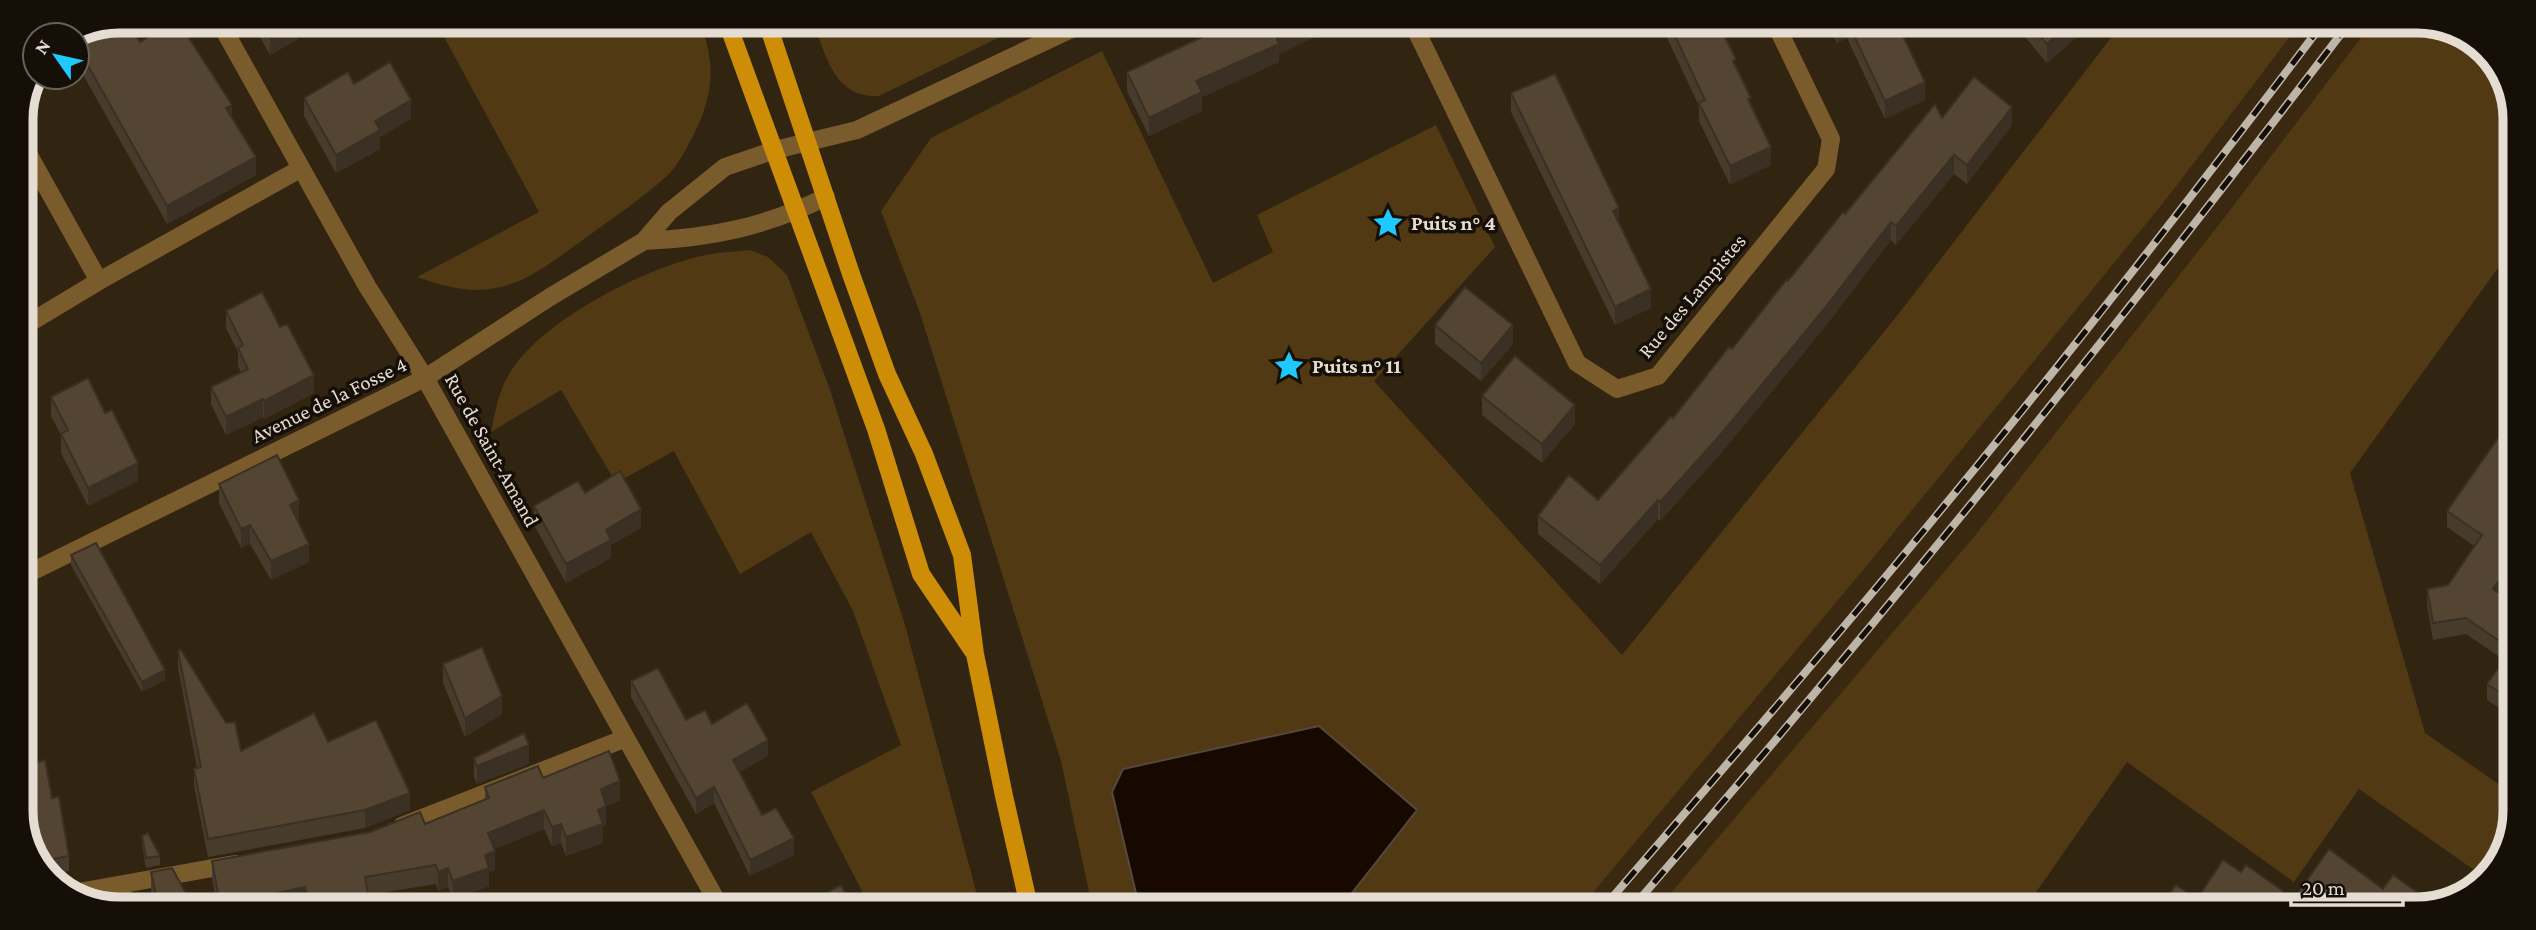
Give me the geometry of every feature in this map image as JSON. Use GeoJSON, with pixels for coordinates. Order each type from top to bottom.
{"type":"FeatureCollection","features":[{"type":"Feature","properties":{"kind":"main road"},"geometry":{"type":"LineString","coordinates":[[731,33],[876,429],[921,574],[975,654]]}},
{"type":"Feature","properties":{"kind":"main road"},"geometry":{"type":"LineString","coordinates":[[770,33],[887,374],[924,454],[962,555],[975,654],[1027,897]]}},
{"type":"Feature","properties":{"kind":"street","name":"Rue de Saint-Amand"},"geometry":{"type":"LineString","coordinates":[[226,33],[367,286],[425,378],[715,897]]}},
{"type":"Feature","properties":{"kind":"street","name":"Avenue de la Fosse 4"},"geometry":{"type":"LineString","coordinates":[[33,571],[425,378],[550,297],[644,241],[669,212],[726,167],[775,150],[857,130],[1063,33]]}},
{"type":"Feature","properties":{"kind":"street","name":"Rue des Lampistes"},"geometry":{"type":"LineString","coordinates":[[1417,33],[1577,363],[1616,389],[1658,376],[1826,169],[1831,139],[1780,33]]}},
{"type":"Feature","properties":{"kind":"street"},"geometry":{"type":"LineString","coordinates":[[33,163],[99,281]]}},
{"type":"Feature","properties":{"kind":"street"},"geometry":{"type":"LineString","coordinates":[[33,321],[300,169]]}},
{"type":"Feature","properties":{"kind":"street","name":"Avenue de la Fosse 4"},"geometry":{"type":"LineString","coordinates":[[644,241],[685,239],[730,232],[796,212],[826,197]]}},
{"type":"Feature","properties":{"kind":"street"},"geometry":{"type":"LineString","coordinates":[[381,834],[626,738]]}},
{"type":"Feature","properties":{"kind":"street"},"geometry":{"type":"LineString","coordinates":[[89,891],[258,859]]}},
{"type":"Feature","properties":{"kind":"street"},"geometry":{"type":"LineString","coordinates":[[121,885],[124,897]]}},
{"type":"Feature","properties":{"kind":"shaded area"},"geometry":{"type":"Polygon","coordinates":[[[442,33],[703,33],[710,68],[704,110],[678,163],[649,192],[543,268],[508,285],[475,290],[455,288],[417,277],[539,212],[442,33]]]}},
{"type":"Feature","properties":{"kind":"shaded area"},"geometry":{"type":"Polygon","coordinates":[[[817,33],[1008,33],[879,96],[864,95],[852,90],[842,83],[828,62],[817,33]]]}},
{"type":"Feature","properties":{"kind":"shaded area"},"geometry":{"type":"Polygon","coordinates":[[[2115,33],[2293,33],[2168,197],[1864,569],[1589,897],[1349,897],[1417,810],[1113,792],[1137,897],[1090,897],[1061,761],[920,313],[881,211],[931,138],[1102,51],[1213,283],[1273,252],[1257,215],[1436,125],[1495,247],[1374,381],[1622,655],[1900,312],[2115,33]]]}},
{"type":"Feature","properties":{"kind":"shaded area"},"geometry":{"type":"Polygon","coordinates":[[[2293,33],[2365,33],[2217,227],[1973,538],[1668,897],[1589,897],[1864,569],[2168,197],[2293,33]]]}},
{"type":"Feature","properties":{"kind":"shaded area"},"geometry":{"type":"Polygon","coordinates":[[[2365,33],[2416,33],[2444,38],[2469,51],[2491,76],[2503,114],[2503,261],[2350,473],[2425,733],[2503,787],[2502,822],[2498,838],[2494,849],[2481,867],[2476,872],[2359,789],[2294,882],[2127,762],[2033,897],[1668,897],[1973,538],[2217,227],[2365,33]]]}},
{"type":"Feature","properties":{"kind":"shaded area"},"geometry":{"type":"Polygon","coordinates":[[[750,250],[768,257],[787,275],[829,387],[905,625],[978,897],[865,897],[811,792],[901,745],[853,611],[811,532],[740,574],[674,451],[616,483],[561,390],[491,432],[499,396],[508,376],[543,336],[567,318],[622,285],[677,263],[707,255],[750,250]]]}},
{"type":"Feature","properties":{"kind":"shaded area"},"geometry":{"type":"Polygon","coordinates":[[[1319,726],[1417,810],[1349,897],[1137,897],[1112,792],[1123,769],[1319,726]]]}},
{"type":"Feature","properties":{"kind":"building"},"geometry":{"type":"Polygon","coordinates":[[[134,33],[140,42],[155,33],[186,33],[232,105],[226,108],[256,157],[167,206],[91,71],[91,39],[103,35],[134,33]]]}},
{"type":"Feature","properties":{"kind":"building"},"geometry":{"type":"Polygon","coordinates":[[[1206,33],[1285,33],[1276,37],[1279,44],[1196,81],[1202,92],[1149,118],[1127,72],[1207,35],[1206,33]]]}},
{"type":"Feature","properties":{"kind":"building"},"geometry":{"type":"Polygon","coordinates":[[[1674,33],[1723,33],[1751,98],[1748,99],[1771,147],[1730,166],[1699,103],[1705,100],[1674,33]]]}},
{"type":"Feature","properties":{"kind":"building"},"geometry":{"type":"Polygon","coordinates":[[[1853,33],[1902,33],[1925,82],[1885,101],[1853,33]]]}},
{"type":"Feature","properties":{"kind":"building"},"geometry":{"type":"Polygon","coordinates":[[[2037,33],[2059,33],[2047,44],[2037,33]]]}},
{"type":"Feature","properties":{"kind":"building"},"geometry":{"type":"Polygon","coordinates":[[[390,62],[411,100],[375,121],[380,130],[336,155],[304,98],[348,72],[354,84],[390,62]]]}},
{"type":"Feature","properties":{"kind":"building"},"geometry":{"type":"Polygon","coordinates":[[[1555,74],[1619,208],[1613,211],[1651,289],[1615,307],[1511,93],[1555,74]]]}},
{"type":"Feature","properties":{"kind":"building"},"geometry":{"type":"Polygon","coordinates":[[[1974,77],[2012,107],[1967,165],[1954,155],[1896,226],[1891,222],[1722,433],[1600,565],[1538,516],[1569,475],[1598,500],[1671,416],[1673,418],[1729,347],[1732,349],[1787,279],[1788,281],[1843,212],[1845,214],[1935,104],[1942,118],[1974,77]]]}},
{"type":"Feature","properties":{"kind":"building"},"geometry":{"type":"Polygon","coordinates":[[[1465,287],[1513,325],[1481,363],[1435,325],[1465,287]]]}},
{"type":"Feature","properties":{"kind":"building"},"geometry":{"type":"Polygon","coordinates":[[[262,292],[280,327],[287,324],[314,375],[226,417],[211,387],[248,369],[238,348],[243,345],[226,311],[262,292]]]}},
{"type":"Feature","properties":{"kind":"building"},"geometry":{"type":"Polygon","coordinates":[[[1515,356],[1575,405],[1542,444],[1482,396],[1515,356]]]}},
{"type":"Feature","properties":{"kind":"building"},"geometry":{"type":"Polygon","coordinates":[[[88,378],[105,413],[112,410],[138,463],[88,488],[61,434],[68,430],[51,397],[88,378]]]}},
{"type":"Feature","properties":{"kind":"building"},"geometry":{"type":"Polygon","coordinates":[[[2503,431],[2503,575],[2493,589],[2503,596],[2503,643],[2466,618],[2433,623],[2427,589],[2448,585],[2482,535],[2447,511],[2503,431]]]}},
{"type":"Feature","properties":{"kind":"building"},"geometry":{"type":"Polygon","coordinates":[[[277,455],[299,500],[290,505],[309,544],[271,561],[250,525],[241,529],[219,484],[277,455]]]}},
{"type":"Feature","properties":{"kind":"building"},"geometry":{"type":"Polygon","coordinates":[[[620,471],[641,509],[606,530],[611,540],[566,564],[534,506],[578,481],[585,493],[620,471]]]}},
{"type":"Feature","properties":{"kind":"building"},"geometry":{"type":"Polygon","coordinates":[[[96,543],[165,670],[142,682],[71,555],[96,543]]]}},
{"type":"Feature","properties":{"kind":"building"},"geometry":{"type":"Polygon","coordinates":[[[482,647],[502,696],[465,718],[443,664],[482,647]]]}},
{"type":"Feature","properties":{"kind":"building"},"geometry":{"type":"Polygon","coordinates":[[[181,650],[226,723],[235,722],[241,751],[314,713],[328,742],[376,720],[410,793],[365,810],[208,839],[194,769],[201,767],[178,651],[181,650]]]}},
{"type":"Feature","properties":{"kind":"building"},"geometry":{"type":"Polygon","coordinates":[[[2503,662],[2503,694],[2487,684],[2503,662]]]}},
{"type":"Feature","properties":{"kind":"building"},"geometry":{"type":"Polygon","coordinates":[[[658,668],[686,720],[705,710],[712,724],[747,703],[768,740],[733,760],[762,815],[776,808],[794,838],[750,860],[714,787],[696,798],[631,681],[658,668]]]}},
{"type":"Feature","properties":{"kind":"building"},"geometry":{"type":"Polygon","coordinates":[[[524,733],[529,745],[477,766],[474,758],[524,733]]]}},
{"type":"Feature","properties":{"kind":"building"},"geometry":{"type":"Polygon","coordinates":[[[609,751],[620,781],[601,789],[606,806],[598,810],[603,824],[566,837],[561,824],[552,827],[544,810],[488,833],[495,851],[485,855],[489,868],[453,881],[448,868],[438,872],[436,865],[365,877],[368,894],[358,897],[307,897],[305,887],[259,897],[219,897],[212,861],[370,832],[420,812],[425,824],[489,798],[485,787],[538,766],[543,778],[609,751]]]}},
{"type":"Feature","properties":{"kind":"building"},"geometry":{"type":"Polygon","coordinates":[[[33,755],[38,762],[45,760],[52,798],[59,797],[69,856],[49,860],[38,838],[33,816],[33,755]]]}},
{"type":"Feature","properties":{"kind":"building"},"geometry":{"type":"Polygon","coordinates":[[[148,833],[160,856],[146,858],[142,836],[148,833]]]}},
{"type":"Feature","properties":{"kind":"building"},"geometry":{"type":"Polygon","coordinates":[[[2329,849],[2383,889],[2393,875],[2423,896],[2416,897],[2295,897],[2329,849]]]}},
{"type":"Feature","properties":{"kind":"building"},"geometry":{"type":"Polygon","coordinates":[[[2223,860],[2241,872],[2246,865],[2283,891],[2279,897],[2198,897],[2223,860]]]}},
{"type":"Feature","properties":{"kind":"building"},"geometry":{"type":"Polygon","coordinates":[[[172,868],[188,897],[156,897],[151,872],[172,868]]]}},
{"type":"Feature","properties":{"kind":"building"},"geometry":{"type":"Polygon","coordinates":[[[841,885],[847,897],[819,897],[841,885]]]}},
{"type":"Feature","properties":{"kind":"building"},"geometry":{"type":"Polygon","coordinates":[[[2176,885],[2194,897],[2167,897],[2176,885]]]}},
{"type":"Feature","properties":{"kind":"railway"},"geometry":{"type":"LineString","coordinates":[[1613,897],[1815,661],[1989,452],[2133,271],[2316,33]]}},
{"type":"Feature","properties":{"kind":"railway"},"geometry":{"type":"LineString","coordinates":[[1642,897],[1817,691],[1997,472],[2174,250],[2342,33]]}},
{"type":"Feature","properties":{"kind":"place","name":"Puits n° 4"},"geometry":{"type":"Point","coordinates":[1388,223]}},
{"type":"Feature","properties":{"kind":"place","name":"Puits n° 11"},"geometry":{"type":"Point","coordinates":[1289,366]}}]}
